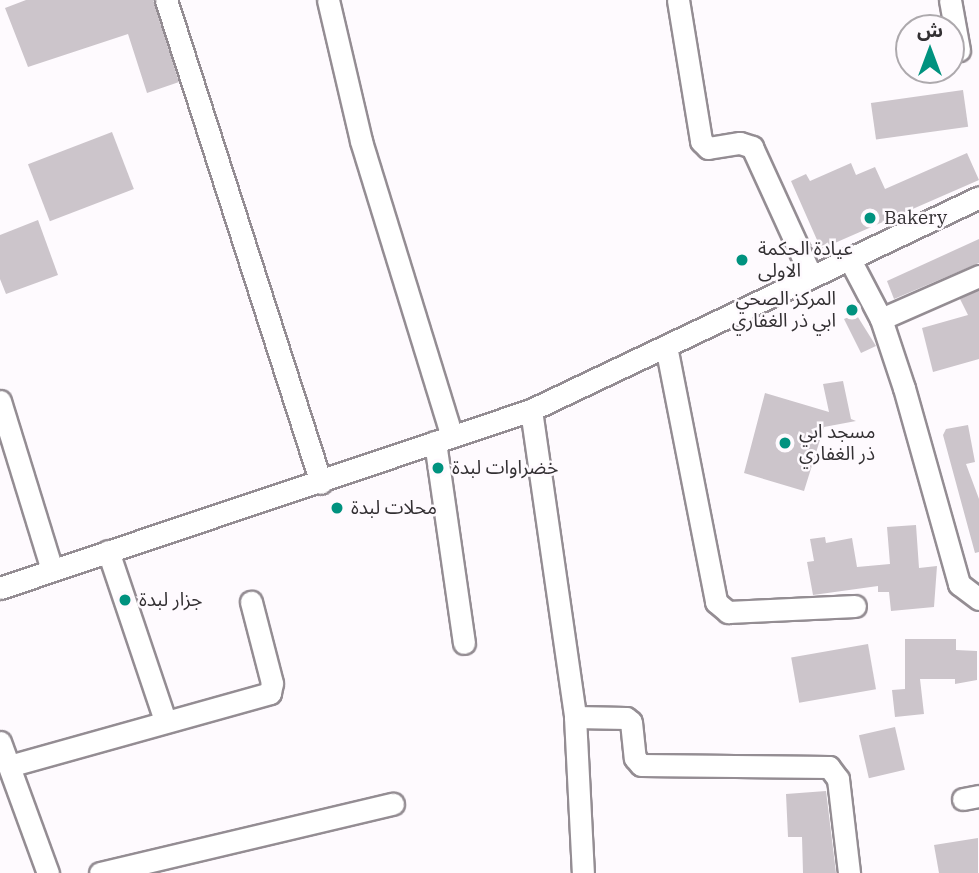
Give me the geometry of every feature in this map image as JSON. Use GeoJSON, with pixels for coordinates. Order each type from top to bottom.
{"type":"FeatureCollection","features":[{"type":"Feature","properties":{"kind":"street"},"geometry":{"type":"LineString","coordinates":[[166,0],[320,483]]}},
{"type":"Feature","properties":{"kind":"street"},"geometry":{"type":"LineString","coordinates":[[328,0],[361,141],[444,439],[464,643]]}},
{"type":"Feature","properties":{"kind":"street"},"geometry":{"type":"LineString","coordinates":[[678,0],[701,141],[708,148],[740,143],[752,147],[811,276]]}},
{"type":"Feature","properties":{"kind":"street"},"geometry":{"type":"LineString","coordinates":[[0,588],[320,483],[531,410],[979,197]]}},
{"type":"Feature","properties":{"kind":"street"},"geometry":{"type":"LineString","coordinates":[[849,258],[881,319],[933,481],[958,584],[979,599]]}},
{"type":"Feature","properties":{"kind":"street"},"geometry":{"type":"LineString","coordinates":[[881,319],[979,276]]}},
{"type":"Feature","properties":{"kind":"street"},"geometry":{"type":"LineString","coordinates":[[666,346],[716,603],[728,612],[855,606]]}},
{"type":"Feature","properties":{"kind":"street"},"geometry":{"type":"LineString","coordinates":[[0,401],[52,570]]}},
{"type":"Feature","properties":{"kind":"street"},"geometry":{"type":"LineString","coordinates":[[531,410],[575,717],[583,873]]}},
{"type":"Feature","properties":{"kind":"street"},"geometry":{"type":"LineString","coordinates":[[107,551],[165,720]]}},
{"type":"Feature","properties":{"kind":"street"},"geometry":{"type":"LineString","coordinates":[[9,765],[270,693],[272,683],[251,603]]}},
{"type":"Feature","properties":{"kind":"street"},"geometry":{"type":"LineString","coordinates":[[575,717],[626,718],[631,722],[635,758],[641,765],[829,767],[838,779],[849,873]]}},
{"type":"Feature","properties":{"kind":"street"},"geometry":{"type":"LineString","coordinates":[[0,742],[48,873]]}},
{"type":"Feature","properties":{"kind":"street"},"geometry":{"type":"LineString","coordinates":[[100,873],[393,804]]}},
{"type":"Feature","properties":{"kind":"building"},"geometry":{"type":"Polygon","coordinates":[[[26,0],[153,0],[179,82],[147,93],[128,34],[28,67],[5,8],[26,0]]]}},
{"type":"Feature","properties":{"kind":"building"},"geometry":{"type":"Polygon","coordinates":[[[963,90],[968,127],[876,140],[871,103],[963,90]]]}},
{"type":"Feature","properties":{"kind":"building"},"geometry":{"type":"Polygon","coordinates":[[[112,132],[134,189],[50,221],[28,164],[112,132]]]}},
{"type":"Feature","properties":{"kind":"building"},"geometry":{"type":"Polygon","coordinates":[[[967,153],[979,180],[821,249],[791,181],[806,174],[810,181],[851,163],[856,175],[875,167],[885,189],[967,153]]]}},
{"type":"Feature","properties":{"kind":"building"},"geometry":{"type":"Polygon","coordinates":[[[38,220],[58,275],[6,294],[0,279],[0,235],[38,220]]]}},
{"type":"Feature","properties":{"kind":"building"},"geometry":{"type":"Polygon","coordinates":[[[979,239],[979,263],[894,299],[887,281],[979,239]]]}},
{"type":"Feature","properties":{"kind":"building"},"geometry":{"type":"Polygon","coordinates":[[[979,290],[979,359],[933,372],[922,328],[968,315],[960,299],[979,290]]]}},
{"type":"Feature","properties":{"kind":"building"},"geometry":{"type":"Polygon","coordinates":[[[856,314],[876,346],[861,353],[844,319],[856,314]]]}},
{"type":"Feature","properties":{"kind":"building","name":"مسجد ابي ذر الغفاري"},"geometry":{"type":"Polygon","coordinates":[[[843,381],[851,419],[856,421],[824,427],[804,491],[744,473],[765,393],[829,412],[823,384],[843,381]]]}},
{"type":"Feature","properties":{"kind":"building"},"geometry":{"type":"Polygon","coordinates":[[[968,425],[975,462],[966,464],[979,499],[979,552],[975,553],[943,435],[946,429],[968,425]]]}},
{"type":"Feature","properties":{"kind":"building"},"geometry":{"type":"Polygon","coordinates":[[[916,525],[919,568],[937,566],[934,607],[891,611],[889,592],[878,592],[878,586],[813,595],[807,562],[814,561],[810,539],[825,537],[826,543],[852,538],[857,567],[890,564],[887,527],[916,525]]]}},
{"type":"Feature","properties":{"kind":"building"},"geometry":{"type":"Polygon","coordinates":[[[905,639],[956,639],[956,650],[977,651],[977,680],[955,684],[955,679],[920,679],[924,714],[895,717],[892,690],[905,689],[905,639]]]}},
{"type":"Feature","properties":{"kind":"building"},"geometry":{"type":"Polygon","coordinates":[[[868,644],[876,689],[799,703],[791,658],[868,644]]]}},
{"type":"Feature","properties":{"kind":"building"},"geometry":{"type":"Polygon","coordinates":[[[895,727],[905,770],[869,778],[859,735],[895,727]]]}},
{"type":"Feature","properties":{"kind":"building"},"geometry":{"type":"Polygon","coordinates":[[[826,791],[836,873],[803,873],[802,837],[788,837],[786,794],[826,791]]]}},
{"type":"Feature","properties":{"kind":"building"},"geometry":{"type":"Polygon","coordinates":[[[978,838],[978,873],[939,873],[934,845],[978,838]]]}},
{"type":"Feature","properties":{"kind":"place","name":"Bakery"},"geometry":{"type":"Point","coordinates":[870,218]}},
{"type":"Feature","properties":{"kind":"place","name":"عيادة الحكمة الاولى"},"geometry":{"type":"Point","coordinates":[742,260]}},
{"type":"Feature","properties":{"kind":"place","name":"المركز الصحي ابي ذر الغفاري"},"geometry":{"type":"Point","coordinates":[852,310]}},
{"type":"Feature","properties":{"kind":"place","name":"مسجد ابي ذر الغفاري"},"geometry":{"type":"Point","coordinates":[785,443]}},
{"type":"Feature","properties":{"kind":"place","name":"خضراوات لبدة"},"geometry":{"type":"Point","coordinates":[438,468]}},
{"type":"Feature","properties":{"kind":"place","name":"محلات لبدة"},"geometry":{"type":"Point","coordinates":[337,508]}},
{"type":"Feature","properties":{"kind":"place","name":"جزار لبدة"},"geometry":{"type":"Point","coordinates":[125,600]}}]}
